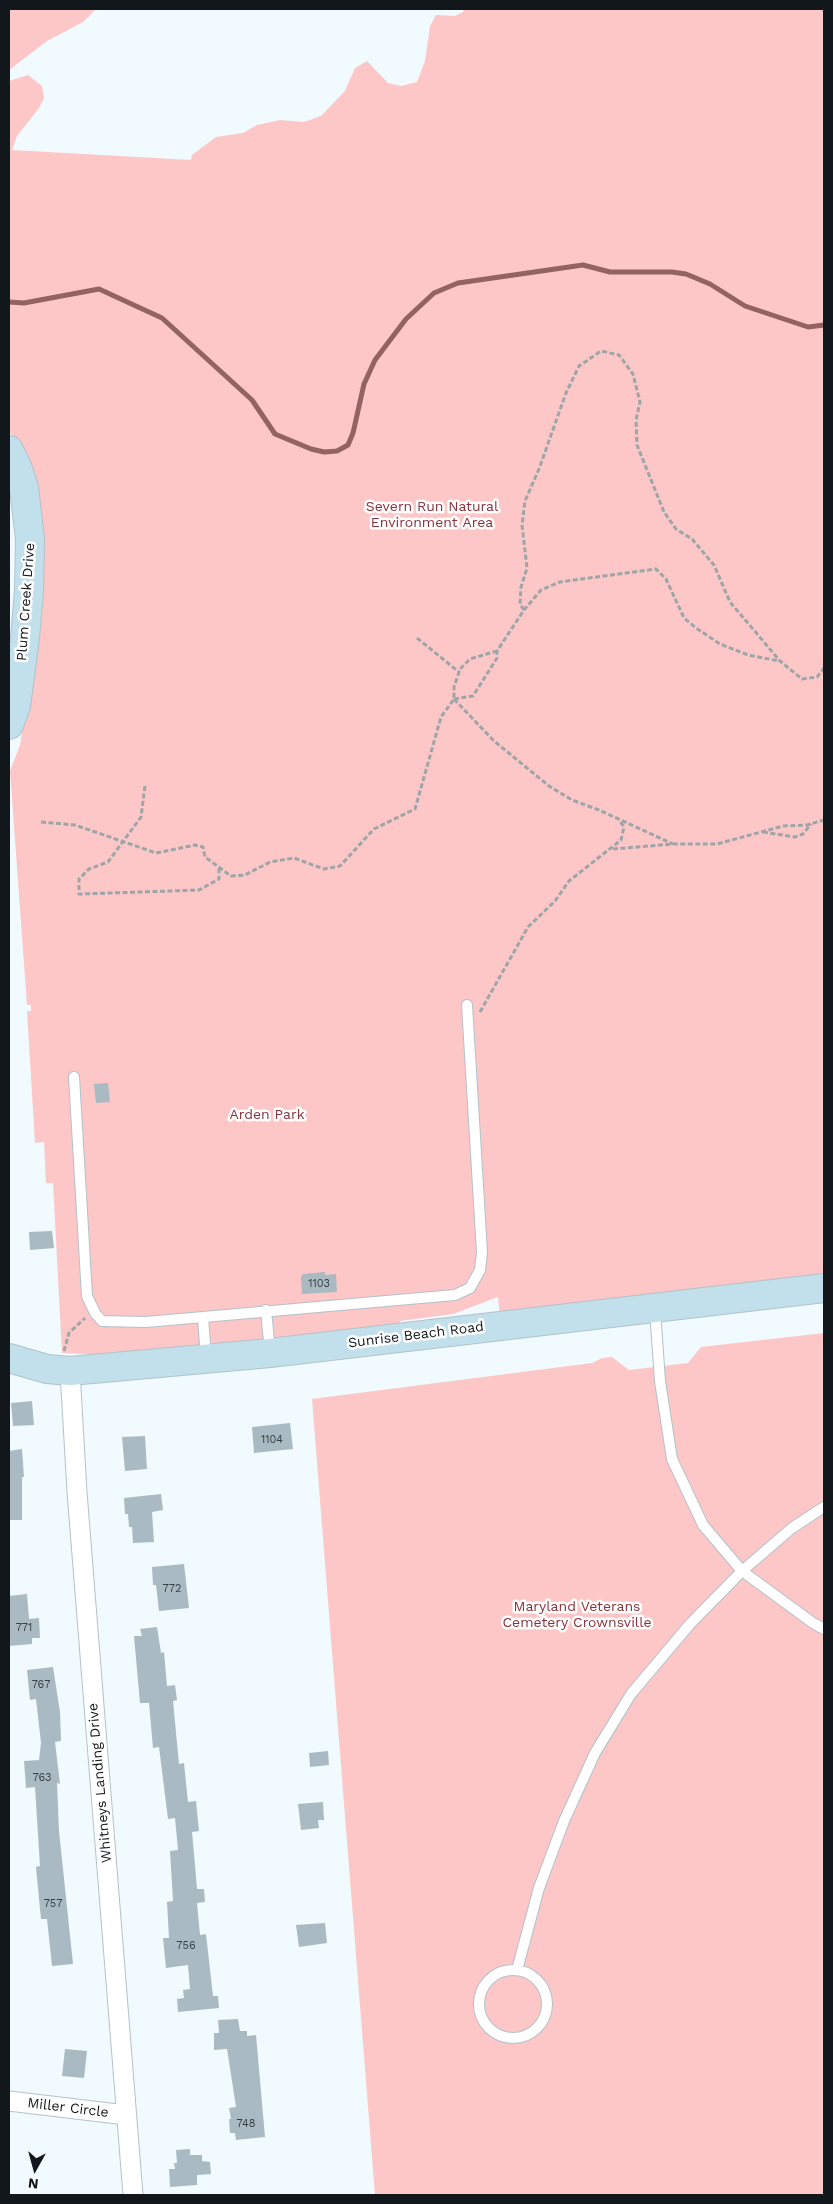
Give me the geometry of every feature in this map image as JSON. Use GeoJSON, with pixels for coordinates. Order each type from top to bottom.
{"type":"FeatureCollection","features":[{"type":"Feature","properties":{"kind":"street","name":"Plum Creek Drive"},"geometry":{"type":"LineString","coordinates":[[9,450],[24,488],[30,539],[25,638],[16,706],[9,725]]}},
{"type":"Feature","properties":{"kind":"street","name":"Sunrise Beach Road"},"geometry":{"type":"LineString","coordinates":[[9,1358],[47,1368],[70,1371],[270,1353],[655,1306],[824,1288]]}},
{"type":"Feature","properties":{"kind":"street","name":"Whitneys Landing Drive"},"geometry":{"type":"LineString","coordinates":[[70,1371],[77,1492],[133,2195]]}},
{"type":"Feature","properties":{"kind":"street","name":"Miller Circle"},"geometry":{"type":"LineString","coordinates":[[9,2101],[126,2114]]}},
{"type":"Feature","properties":{"kind":"lane"},"geometry":{"type":"LineString","coordinates":[[74,1077],[87,1296],[95,1313],[102,1321],[117,1323],[203,1317],[455,1295],[470,1288],[480,1270],[482,1252],[467,1005]]}},
{"type":"Feature","properties":{"kind":"lane"},"geometry":{"type":"LineString","coordinates":[[655,1306],[660,1380],[672,1459],[703,1525],[742,1571],[824,1629]]}},
{"type":"Feature","properties":{"kind":"lane"},"geometry":{"type":"LineString","coordinates":[[266,1310],[270,1353]]}},
{"type":"Feature","properties":{"kind":"lane"},"geometry":{"type":"LineString","coordinates":[[203,1317],[206,1358]]}},
{"type":"Feature","properties":{"kind":"lane"},"geometry":{"type":"LineString","coordinates":[[517,1970],[539,1888],[564,1821],[595,1753],[631,1694],[690,1624],[742,1571],[792,1528],[824,1507]]}},
{"type":"Feature","properties":{"kind":"lane"},"geometry":{"type":"LineString","coordinates":[[517,1970],[529,1974],[540,1983],[546,1995],[547,2008],[542,2021],[534,2031],[522,2037],[509,2038],[496,2034],[486,2025],[480,2013],[479,2000],[483,1987],[491,1977],[503,1971],[517,1970]]}},
{"type":"Feature","properties":{"kind":"path"},"geometry":{"type":"LineString","coordinates":[[524,610],[520,604],[521,586],[527,568],[522,525],[525,501],[539,469],[566,393],[579,366],[601,351],[619,355],[633,374],[640,402],[636,420],[637,444],[664,512],[676,529],[692,539],[714,565],[730,602],[780,661],[802,679],[817,677],[824,668]]}},
{"type":"Feature","properties":{"kind":"path"},"geometry":{"type":"LineString","coordinates":[[454,698],[473,696],[497,658],[497,651],[524,610],[541,590],[560,582],[656,570],[666,579],[684,618],[696,628],[720,644],[748,655],[780,661]]}},
{"type":"Feature","properties":{"kind":"path"},"geometry":{"type":"LineString","coordinates":[[417,638],[459,672]]}},
{"type":"Feature","properties":{"kind":"path"},"geometry":{"type":"LineString","coordinates":[[40,822],[75,825],[156,853],[195,845],[204,847],[205,857],[231,876],[245,875],[270,862],[294,858],[324,869],[340,866],[374,829],[415,809],[441,717],[454,698],[454,687],[459,672],[470,659],[497,651]]}},
{"type":"Feature","properties":{"kind":"path"},"geometry":{"type":"LineString","coordinates":[[454,698],[494,741],[549,786],[572,800],[673,844]]}},
{"type":"Feature","properties":{"kind":"path"},"geometry":{"type":"LineString","coordinates":[[144,786],[141,817],[125,842],[108,862],[89,870],[79,879],[79,894],[199,890],[219,879],[219,867]]}},
{"type":"Feature","properties":{"kind":"path"},"geometry":{"type":"LineString","coordinates":[[469,1032],[528,927],[555,901],[569,881],[621,840],[624,827],[618,820]]}},
{"type":"Feature","properties":{"kind":"path"},"geometry":{"type":"LineString","coordinates":[[612,849],[673,844],[717,844],[783,826],[812,824],[824,820]]}},
{"type":"Feature","properties":{"kind":"path"},"geometry":{"type":"LineString","coordinates":[[762,832],[795,837],[804,834],[812,824]]}},
{"type":"Feature","properties":{"kind":"path"},"geometry":{"type":"LineString","coordinates":[[70,1371],[64,1361],[65,1341],[69,1333],[83,1319],[95,1313]]}},
{"type":"Feature","properties":{"kind":"green space"},"geometry":{"type":"Polygon","coordinates":[[[9,9],[96,9],[83,22],[47,41],[9,70],[9,9]]]}},
{"type":"Feature","properties":{"kind":"green space","name":"Severn Run Natural Environment Area"},"geometry":{"type":"Polygon","coordinates":[[[464,9],[824,9],[824,1282],[500,1318],[498,1297],[453,1314],[400,1321],[399,1329],[101,1355],[62,1353],[53,1183],[46,1183],[44,1142],[35,1143],[27,1011],[31,1011],[31,1005],[27,1005],[10,771],[20,745],[43,599],[39,508],[17,441],[9,432],[9,81],[28,75],[42,86],[44,98],[39,108],[17,136],[12,150],[191,160],[192,155],[216,137],[243,133],[257,125],[280,120],[304,122],[321,116],[345,91],[355,68],[367,61],[388,83],[401,86],[417,82],[425,61],[430,26],[436,15],[455,16],[463,12],[464,9]]]}},
{"type":"Feature","properties":{"kind":"green space","name":"Maryland Veterans Cemetery Crownsville"},"geometry":{"type":"Polygon","coordinates":[[[824,1333],[824,2195],[375,2195],[312,1399],[592,1363],[602,1358],[612,1357],[629,1370],[688,1363],[701,1347],[824,1333]]]}},
{"type":"Feature","properties":{"kind":"building"},"geometry":{"type":"Polygon","coordinates":[[[108,1083],[110,1102],[96,1103],[94,1084],[108,1083]]]}},
{"type":"Feature","properties":{"kind":"building"},"geometry":{"type":"Polygon","coordinates":[[[52,1231],[54,1248],[30,1250],[29,1232],[52,1231]]]}},
{"type":"Feature","properties":{"kind":"building"},"geometry":{"type":"Polygon","coordinates":[[[325,1272],[325,1275],[336,1274],[337,1292],[302,1294],[301,1277],[303,1274],[325,1272]]]}},
{"type":"Feature","properties":{"kind":"building"},"geometry":{"type":"Polygon","coordinates":[[[32,1401],[34,1425],[13,1426],[11,1403],[32,1401]]]}},
{"type":"Feature","properties":{"kind":"building"},"geometry":{"type":"Polygon","coordinates":[[[290,1423],[293,1449],[254,1453],[252,1427],[290,1423]]]}},
{"type":"Feature","properties":{"kind":"building"},"geometry":{"type":"Polygon","coordinates":[[[145,1436],[147,1469],[125,1471],[122,1437],[145,1436]]]}},
{"type":"Feature","properties":{"kind":"building"},"geometry":{"type":"Polygon","coordinates":[[[22,1449],[24,1477],[22,1477],[22,1520],[9,1520],[9,1451],[22,1449]]]}},
{"type":"Feature","properties":{"kind":"building"},"geometry":{"type":"Polygon","coordinates":[[[161,1494],[163,1510],[152,1512],[154,1542],[133,1543],[132,1527],[129,1527],[128,1514],[125,1514],[124,1498],[161,1494]]]}},
{"type":"Feature","properties":{"kind":"building"},"geometry":{"type":"Polygon","coordinates":[[[184,1564],[189,1608],[159,1611],[156,1585],[153,1585],[152,1567],[184,1564]]]}},
{"type":"Feature","properties":{"kind":"building"},"geometry":{"type":"Polygon","coordinates":[[[27,1594],[29,1619],[39,1618],[40,1638],[32,1638],[32,1644],[9,1646],[9,1596],[27,1594]]]}},
{"type":"Feature","properties":{"kind":"building"},"geometry":{"type":"Polygon","coordinates":[[[157,1627],[161,1653],[164,1652],[167,1686],[175,1685],[177,1700],[173,1701],[179,1764],[184,1763],[188,1802],[196,1801],[199,1831],[192,1832],[197,1889],[204,1889],[205,1902],[197,1903],[200,1935],[206,1934],[213,1996],[218,1996],[219,2008],[178,2012],[177,1999],[184,1998],[183,1990],[190,1989],[188,1965],[166,1968],[163,1938],[169,1938],[167,1902],[173,1901],[170,1851],[178,1850],[175,1818],[168,1819],[159,1747],[153,1748],[149,1703],[140,1703],[134,1636],[142,1636],[140,1629],[157,1627]]]}},
{"type":"Feature","properties":{"kind":"building"},"geometry":{"type":"Polygon","coordinates":[[[53,1667],[60,1712],[61,1741],[55,1742],[60,1784],[57,1783],[59,1831],[73,1964],[52,1966],[47,1919],[41,1919],[36,1867],[40,1866],[35,1787],[26,1788],[24,1761],[39,1760],[41,1743],[36,1699],[30,1700],[27,1670],[53,1667]]]}},
{"type":"Feature","properties":{"kind":"building"},"geometry":{"type":"Polygon","coordinates":[[[328,1751],[329,1765],[310,1767],[309,1753],[328,1751]]]}},
{"type":"Feature","properties":{"kind":"building"},"geometry":{"type":"Polygon","coordinates":[[[323,1802],[324,1820],[318,1820],[319,1828],[301,1830],[298,1804],[323,1802]]]}},
{"type":"Feature","properties":{"kind":"building"},"geometry":{"type":"Polygon","coordinates":[[[325,1923],[327,1943],[299,1947],[296,1925],[325,1923]]]}},
{"type":"Feature","properties":{"kind":"building"},"geometry":{"type":"Polygon","coordinates":[[[238,2019],[240,2031],[247,2031],[247,2036],[256,2035],[265,2137],[236,2140],[235,2133],[230,2133],[229,2119],[231,2119],[229,2108],[236,2107],[227,2049],[214,2050],[214,2033],[219,2033],[218,2020],[238,2019]]]}},
{"type":"Feature","properties":{"kind":"building"},"geometry":{"type":"Polygon","coordinates":[[[65,2049],[87,2051],[84,2078],[62,2076],[65,2049]]]}},
{"type":"Feature","properties":{"kind":"building"},"geometry":{"type":"Polygon","coordinates":[[[190,2149],[190,2155],[202,2155],[202,2161],[210,2162],[211,2174],[197,2175],[197,2185],[170,2187],[169,2169],[175,2169],[174,2163],[177,2163],[176,2150],[190,2149]]]}},
{"type":"Feature","properties":{"kind":"waterway"},"geometry":{"type":"LineString","coordinates":[[9,302],[24,303],[99,289],[162,318],[252,400],[275,434],[311,449],[324,452],[337,451],[348,445],[353,433],[364,384],[375,360],[406,319],[434,293],[458,283],[583,265],[610,272],[672,272],[686,274],[710,284],[745,306],[808,327],[824,325]]}},
{"type":"Feature","properties":{"kind":"park label","name":"Arden Park"},"geometry":{"type":"Point","coordinates":[267,1115]}}]}
